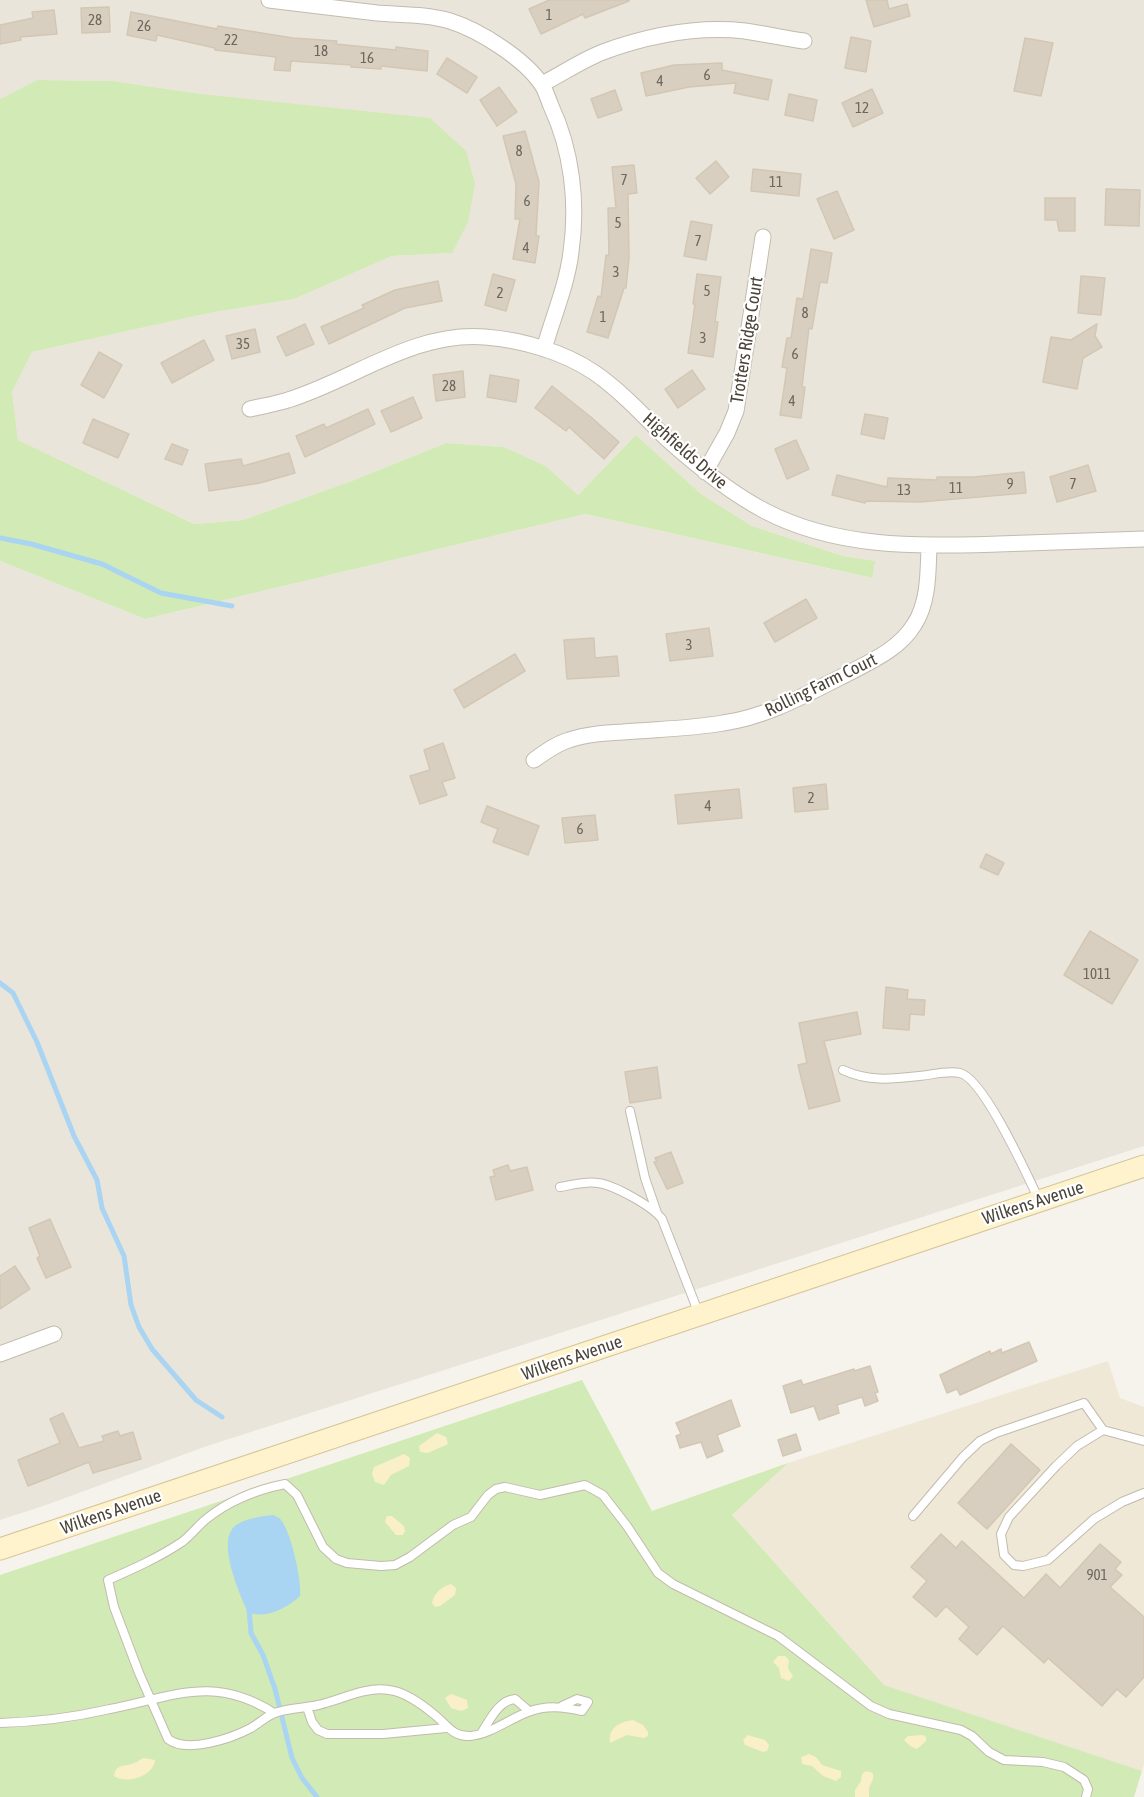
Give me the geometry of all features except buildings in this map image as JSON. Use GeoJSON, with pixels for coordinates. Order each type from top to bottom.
{"type":"FeatureCollection","features":[{"type":"Feature","properties":{"kind":"main road","name":"Wilkens Avenue"},"geometry":{"type":"LineString","coordinates":[[0,1549],[1144,1166]]}},
{"type":"Feature","properties":{"kind":"street"},"geometry":{"type":"LineString","coordinates":[[269,0],[380,13],[414,7],[474,30],[497,43],[542,84],[561,126],[572,175],[573,209],[571,253],[544,349]]}},
{"type":"Feature","properties":{"kind":"street"},"geometry":{"type":"LineString","coordinates":[[542,84],[601,53],[635,41],[668,35],[700,31],[743,31],[804,41]]}},
{"type":"Feature","properties":{"kind":"street","name":"Trotters Ridge Court"},"geometry":{"type":"LineString","coordinates":[[705,472],[727,433],[736,411],[763,237]]}},
{"type":"Feature","properties":{"kind":"street","name":"Highfields Drive"},"geometry":{"type":"LineString","coordinates":[[250,409],[288,400],[418,346],[449,338],[484,337],[544,349],[570,358],[617,390],[705,472],[732,492],[802,527],[842,539],[881,544],[929,546],[1144,539]]}},
{"type":"Feature","properties":{"kind":"street","name":"Rolling Farm Court"},"geometry":{"type":"LineString","coordinates":[[534,760],[569,740],[592,734],[722,724],[756,716],[786,705],[883,655],[914,625],[922,608],[927,588],[929,546]]}},
{"type":"Feature","properties":{"kind":"street"},"geometry":{"type":"LineString","coordinates":[[0,1354],[54,1334]]}},
{"type":"Feature","properties":{"kind":"lane"},"geometry":{"type":"LineString","coordinates":[[843,1070],[857,1077],[886,1080],[949,1073],[960,1073],[967,1076],[984,1095],[1040,1201]]}},
{"type":"Feature","properties":{"kind":"lane"},"geometry":{"type":"LineString","coordinates":[[630,1111],[645,1178],[699,1315]]}},
{"type":"Feature","properties":{"kind":"lane"},"geometry":{"type":"LineString","coordinates":[[560,1187],[599,1183],[641,1202],[657,1213]]}},
{"type":"Feature","properties":{"kind":"lane"},"geometry":{"type":"LineString","coordinates":[[913,1516],[963,1457],[980,1441],[996,1433],[1084,1403],[1103,1430],[1144,1442]]}},
{"type":"Feature","properties":{"kind":"lane"},"geometry":{"type":"LineString","coordinates":[[1103,1430],[1077,1446],[1010,1517],[1001,1534],[1004,1555],[1014,1565],[1023,1566],[1048,1560],[1094,1519],[1144,1493]]}},
{"type":"Feature","properties":{"kind":"lane"},"geometry":{"type":"LineString","coordinates":[[562,1706],[529,1711],[496,1728],[469,1736],[457,1734],[446,1728],[439,1718],[408,1696],[389,1690],[372,1690],[332,1702],[274,1713],[262,1722],[232,1737],[210,1743],[177,1744],[168,1739],[151,1699],[114,1607],[108,1580],[148,1562],[175,1546],[230,1501],[285,1484],[297,1495],[323,1547],[336,1559],[347,1563],[381,1566],[395,1565],[410,1557],[453,1525],[471,1516],[496,1489],[505,1487],[540,1495],[585,1485],[603,1495],[658,1573],[673,1584],[778,1636],[871,1706],[889,1714],[961,1730],[972,1736],[989,1752],[1004,1760],[1042,1761],[1064,1767],[1084,1780],[1088,1789],[1086,1797]]}},
{"type":"Feature","properties":{"kind":"lane"},"geometry":{"type":"LineString","coordinates":[[0,1723],[74,1715],[195,1691],[233,1693],[274,1713]]}},
{"type":"Feature","properties":{"kind":"lane"},"geometry":{"type":"LineString","coordinates":[[482,1732],[508,1700],[515,1700],[529,1711]]}},
{"type":"Feature","properties":{"kind":"lane"},"geometry":{"type":"LineString","coordinates":[[306,1707],[318,1730],[327,1734],[382,1734],[446,1728]]}},
{"type":"Feature","properties":{"kind":"shaded area"},"geometry":{"type":"Polygon","coordinates":[[[0,0],[1144,0],[1144,1146],[207,1446],[0,1520],[0,561],[145,619],[585,514],[871,578],[874,561],[843,556],[752,526],[701,494],[636,435],[578,495],[546,466],[504,447],[446,443],[349,482],[243,520],[194,524],[18,440],[12,392],[32,352],[209,313],[294,299],[392,256],[452,253],[201,94],[113,81],[37,80],[0,99],[0,0]]]}},
{"type":"Feature","properties":{"kind":"shaded area"},"geometry":{"type":"Polygon","coordinates":[[[1108,1361],[1120,1398],[1144,1407],[1144,1764],[1142,1771],[884,1685],[732,1515],[788,1463],[1108,1361]]]}},
{"type":"Feature","properties":{"kind":"green space"},"geometry":{"type":"Polygon","coordinates":[[[37,80],[113,81],[201,94],[430,118],[466,151],[475,184],[468,222],[452,253],[392,256],[294,299],[209,313],[32,352],[12,392],[18,440],[194,524],[243,520],[349,482],[446,443],[504,447],[546,466],[578,495],[636,435],[701,494],[752,526],[843,556],[875,561],[872,578],[585,514],[145,619],[0,561],[0,99],[37,80]]]}},
{"type":"Feature","properties":{"kind":"green space"},"geometry":{"type":"Polygon","coordinates":[[[582,1380],[652,1511],[788,1463],[732,1515],[884,1685],[1142,1771],[1134,1797],[0,1797],[0,1575],[582,1380]]]}},
{"type":"Feature","properties":{"kind":"sand"},"geometry":{"type":"Polygon","coordinates":[[[437,1433],[446,1437],[448,1444],[428,1453],[420,1452],[419,1446],[437,1433]]]}},
{"type":"Feature","properties":{"kind":"sand"},"geometry":{"type":"Polygon","coordinates":[[[404,1454],[410,1458],[409,1466],[391,1475],[384,1485],[375,1482],[372,1474],[374,1467],[404,1454]]]}},
{"type":"Feature","properties":{"kind":"sand"},"geometry":{"type":"Polygon","coordinates":[[[387,1516],[392,1516],[404,1526],[403,1535],[396,1535],[385,1522],[387,1516]]]}},
{"type":"Feature","properties":{"kind":"sand"},"geometry":{"type":"Polygon","coordinates":[[[451,1584],[456,1588],[455,1595],[435,1607],[432,1603],[436,1593],[451,1584]]]}},
{"type":"Feature","properties":{"kind":"sand"},"geometry":{"type":"Polygon","coordinates":[[[778,1656],[785,1656],[789,1660],[788,1668],[793,1676],[789,1681],[781,1678],[779,1668],[773,1662],[778,1656]]]}},
{"type":"Feature","properties":{"kind":"sand"},"geometry":{"type":"Polygon","coordinates":[[[451,1694],[467,1700],[468,1708],[461,1711],[451,1708],[445,1698],[451,1694]]]}},
{"type":"Feature","properties":{"kind":"sand"},"geometry":{"type":"Polygon","coordinates":[[[633,1720],[643,1725],[648,1736],[644,1738],[627,1735],[610,1743],[611,1733],[616,1727],[623,1722],[633,1720]]]}},
{"type":"Feature","properties":{"kind":"sand"},"geometry":{"type":"Polygon","coordinates":[[[748,1735],[765,1740],[769,1745],[767,1751],[763,1752],[745,1745],[743,1740],[748,1735]]]}},
{"type":"Feature","properties":{"kind":"sand"},"geometry":{"type":"Polygon","coordinates":[[[923,1735],[926,1741],[917,1749],[904,1740],[908,1736],[923,1735]]]}},
{"type":"Feature","properties":{"kind":"sand"},"geometry":{"type":"Polygon","coordinates":[[[809,1754],[816,1757],[822,1765],[841,1771],[841,1777],[836,1781],[823,1776],[812,1766],[802,1764],[801,1757],[809,1754]]]}},
{"type":"Feature","properties":{"kind":"sand"},"geometry":{"type":"Polygon","coordinates":[[[144,1758],[155,1760],[150,1771],[145,1774],[125,1780],[114,1776],[119,1767],[144,1758]]]}},
{"type":"Feature","properties":{"kind":"sand"},"geometry":{"type":"Polygon","coordinates":[[[866,1771],[873,1773],[869,1797],[855,1797],[855,1790],[861,1781],[862,1774],[866,1771]]]}},
{"type":"Feature","properties":{"kind":"water"},"geometry":{"type":"Polygon","coordinates":[[[273,1515],[285,1526],[292,1545],[298,1569],[300,1596],[276,1612],[261,1615],[248,1612],[236,1582],[229,1556],[229,1535],[234,1527],[242,1522],[273,1515]]]}},
{"type":"Feature","properties":{"kind":"waterway"},"geometry":{"type":"LineString","coordinates":[[0,538],[31,544],[102,564],[161,593],[232,606]]}},
{"type":"Feature","properties":{"kind":"waterway"},"geometry":{"type":"LineString","coordinates":[[0,983],[13,993],[37,1042],[74,1136],[97,1180],[102,1208],[124,1256],[131,1305],[139,1327],[152,1349],[196,1400],[222,1417]]}},
{"type":"Feature","properties":{"kind":"waterway"},"geometry":{"type":"LineString","coordinates":[[249,1609],[251,1633],[263,1655],[275,1689],[292,1758],[302,1778],[317,1797]]}}]}
